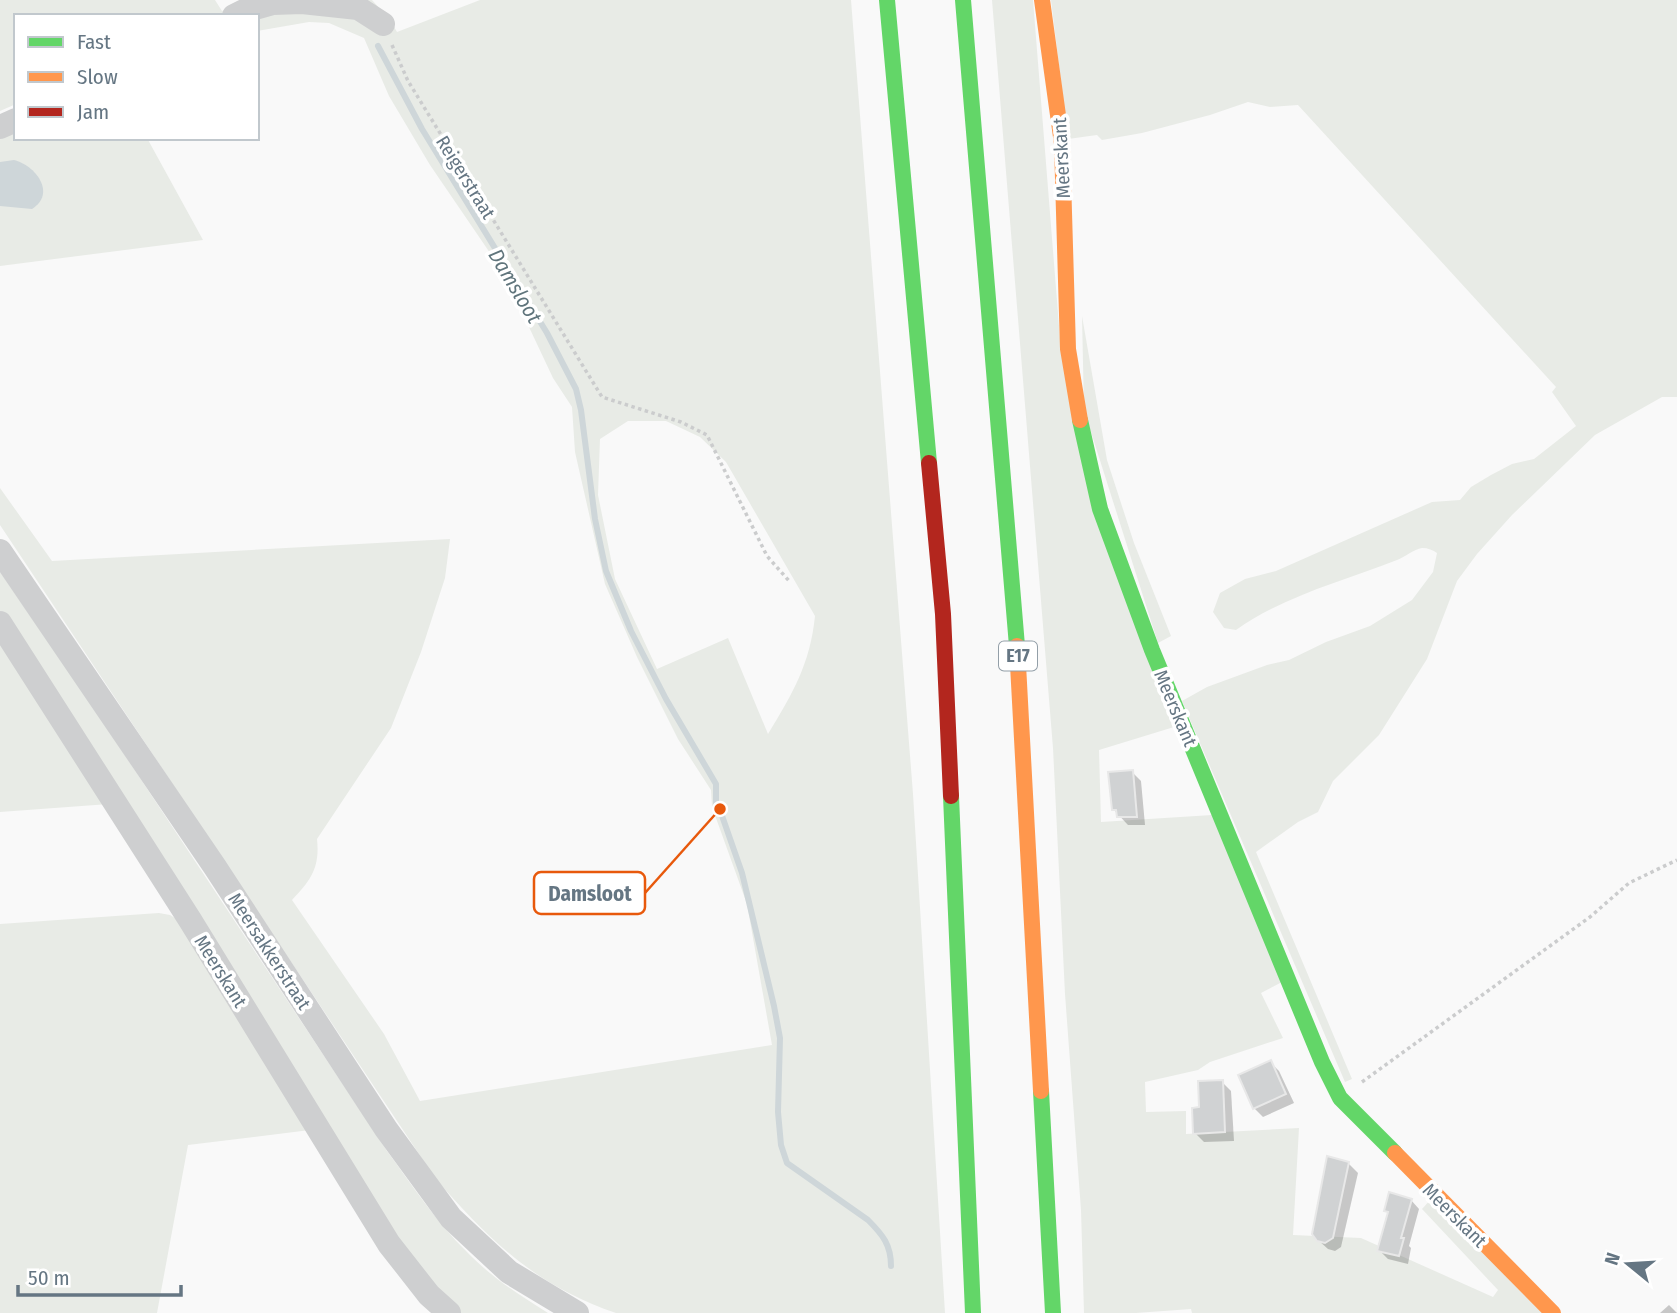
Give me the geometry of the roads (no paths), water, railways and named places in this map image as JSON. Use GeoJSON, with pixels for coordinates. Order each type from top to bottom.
{"type":"FeatureCollection","features":[{"type":"Feature","properties":{"kind":"main road"},"geometry":{"type":"LineString","coordinates":[[887,0],[943,614],[973,1313]]}},
{"type":"Feature","properties":{"kind":"main road","name":"E17"},"geometry":{"type":"LineString","coordinates":[[962,0],[1017,620],[1053,1313]]}},
{"type":"Feature","properties":{"kind":"main road","name":"Meerskant"},"geometry":{"type":"LineString","coordinates":[[1042,0],[1062,144],[1068,349],[1077,408],[1100,509],[1152,650],[1322,1062],[1340,1098],[1553,1313]]}},
{"type":"Feature","properties":{"kind":"street"},"geometry":{"type":"LineString","coordinates":[[237,14],[273,3],[302,2],[358,8],[383,24]]}},
{"type":"Feature","properties":{"kind":"street","name":"Meersakkerstraat"},"geometry":{"type":"LineString","coordinates":[[0,551],[215,867],[386,1129],[452,1218],[509,1272],[578,1313]]}},
{"type":"Feature","properties":{"kind":"street","name":"Meerskant"},"geometry":{"type":"LineString","coordinates":[[0,623],[190,920],[390,1244],[429,1295],[449,1313]]}},
{"type":"Feature","properties":{"kind":"waterway","name":"Damsloot"},"geometry":{"type":"LineString","coordinates":[[378,46],[422,129],[547,333],[576,389],[595,519],[606,571],[631,631],[666,699],[716,784],[716,803],[720,809]]}},
{"type":"Feature","properties":{"kind":"waterway","name":"Damsloot"},"geometry":{"type":"LineString","coordinates":[[720,810],[742,873],[774,1006],[780,1038],[778,1112],[781,1145],[787,1163],[868,1220],[885,1241],[890,1252],[891,1266]]}},
{"type":"Feature","properties":{"kind":"place","name":"Damsloot"},"geometry":{"type":"Point","coordinates":[720,809]}}]}
